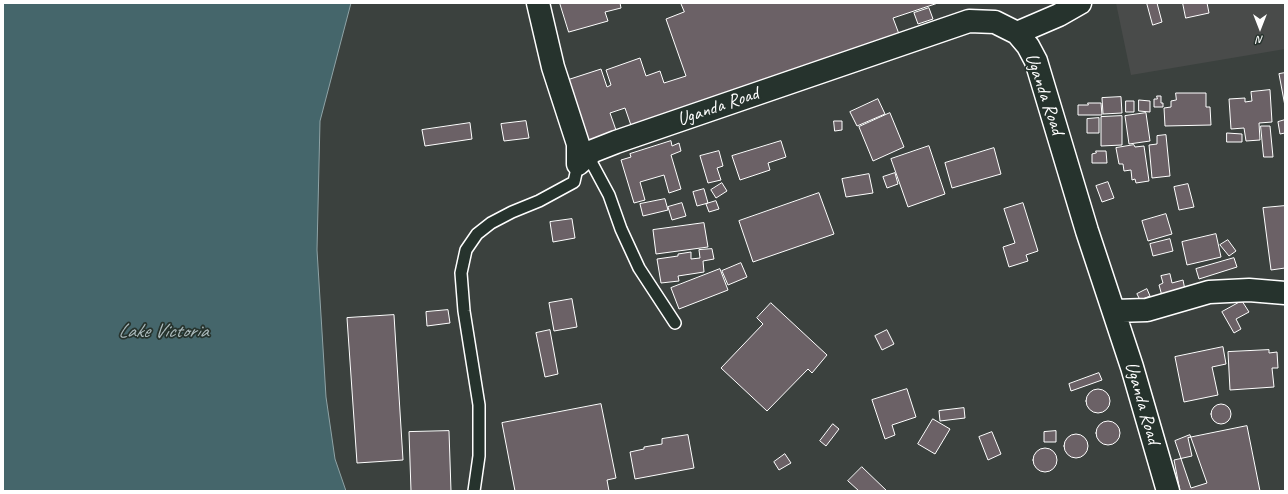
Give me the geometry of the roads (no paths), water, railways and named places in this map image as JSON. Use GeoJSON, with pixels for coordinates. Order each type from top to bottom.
{"type":"FeatureCollection","features":[{"type":"Feature","properties":{"kind":"street"},"geometry":{"type":"LineString","coordinates":[[538,3],[553,67],[583,160]]}},
{"type":"Feature","properties":{"kind":"street"},"geometry":{"type":"LineString","coordinates":[[1017,33],[1059,15],[1080,3]]}},
{"type":"Feature","properties":{"kind":"street","name":"Uganda Road"},"geometry":{"type":"LineString","coordinates":[[583,160],[593,151],[616,142],[969,21],[995,22],[1017,33],[1028,46],[1036,61],[1087,231],[1142,399],[1157,458],[1168,491]]}},
{"type":"Feature","properties":{"kind":"street"},"geometry":{"type":"LineString","coordinates":[[1114,311],[1148,310],[1209,292],[1249,290],[1285,293]]}},
{"type":"Feature","properties":{"kind":"lane"},"geometry":{"type":"LineString","coordinates":[[583,160],[609,195],[621,229],[639,268],[675,323]]}},
{"type":"Feature","properties":{"kind":"lane"},"geometry":{"type":"LineString","coordinates":[[474,491],[479,456],[479,405],[464,311],[461,273],[466,250],[477,234],[491,223],[512,212],[539,201],[574,182],[583,160]]}},
{"type":"Feature","properties":{"kind":"water","name":"Lake Victoria"},"geometry":{"type":"Polygon","coordinates":[[[3,3],[351,3],[320,121],[317,250],[326,397],[335,459],[346,491],[3,491],[3,3]]]}}]}
